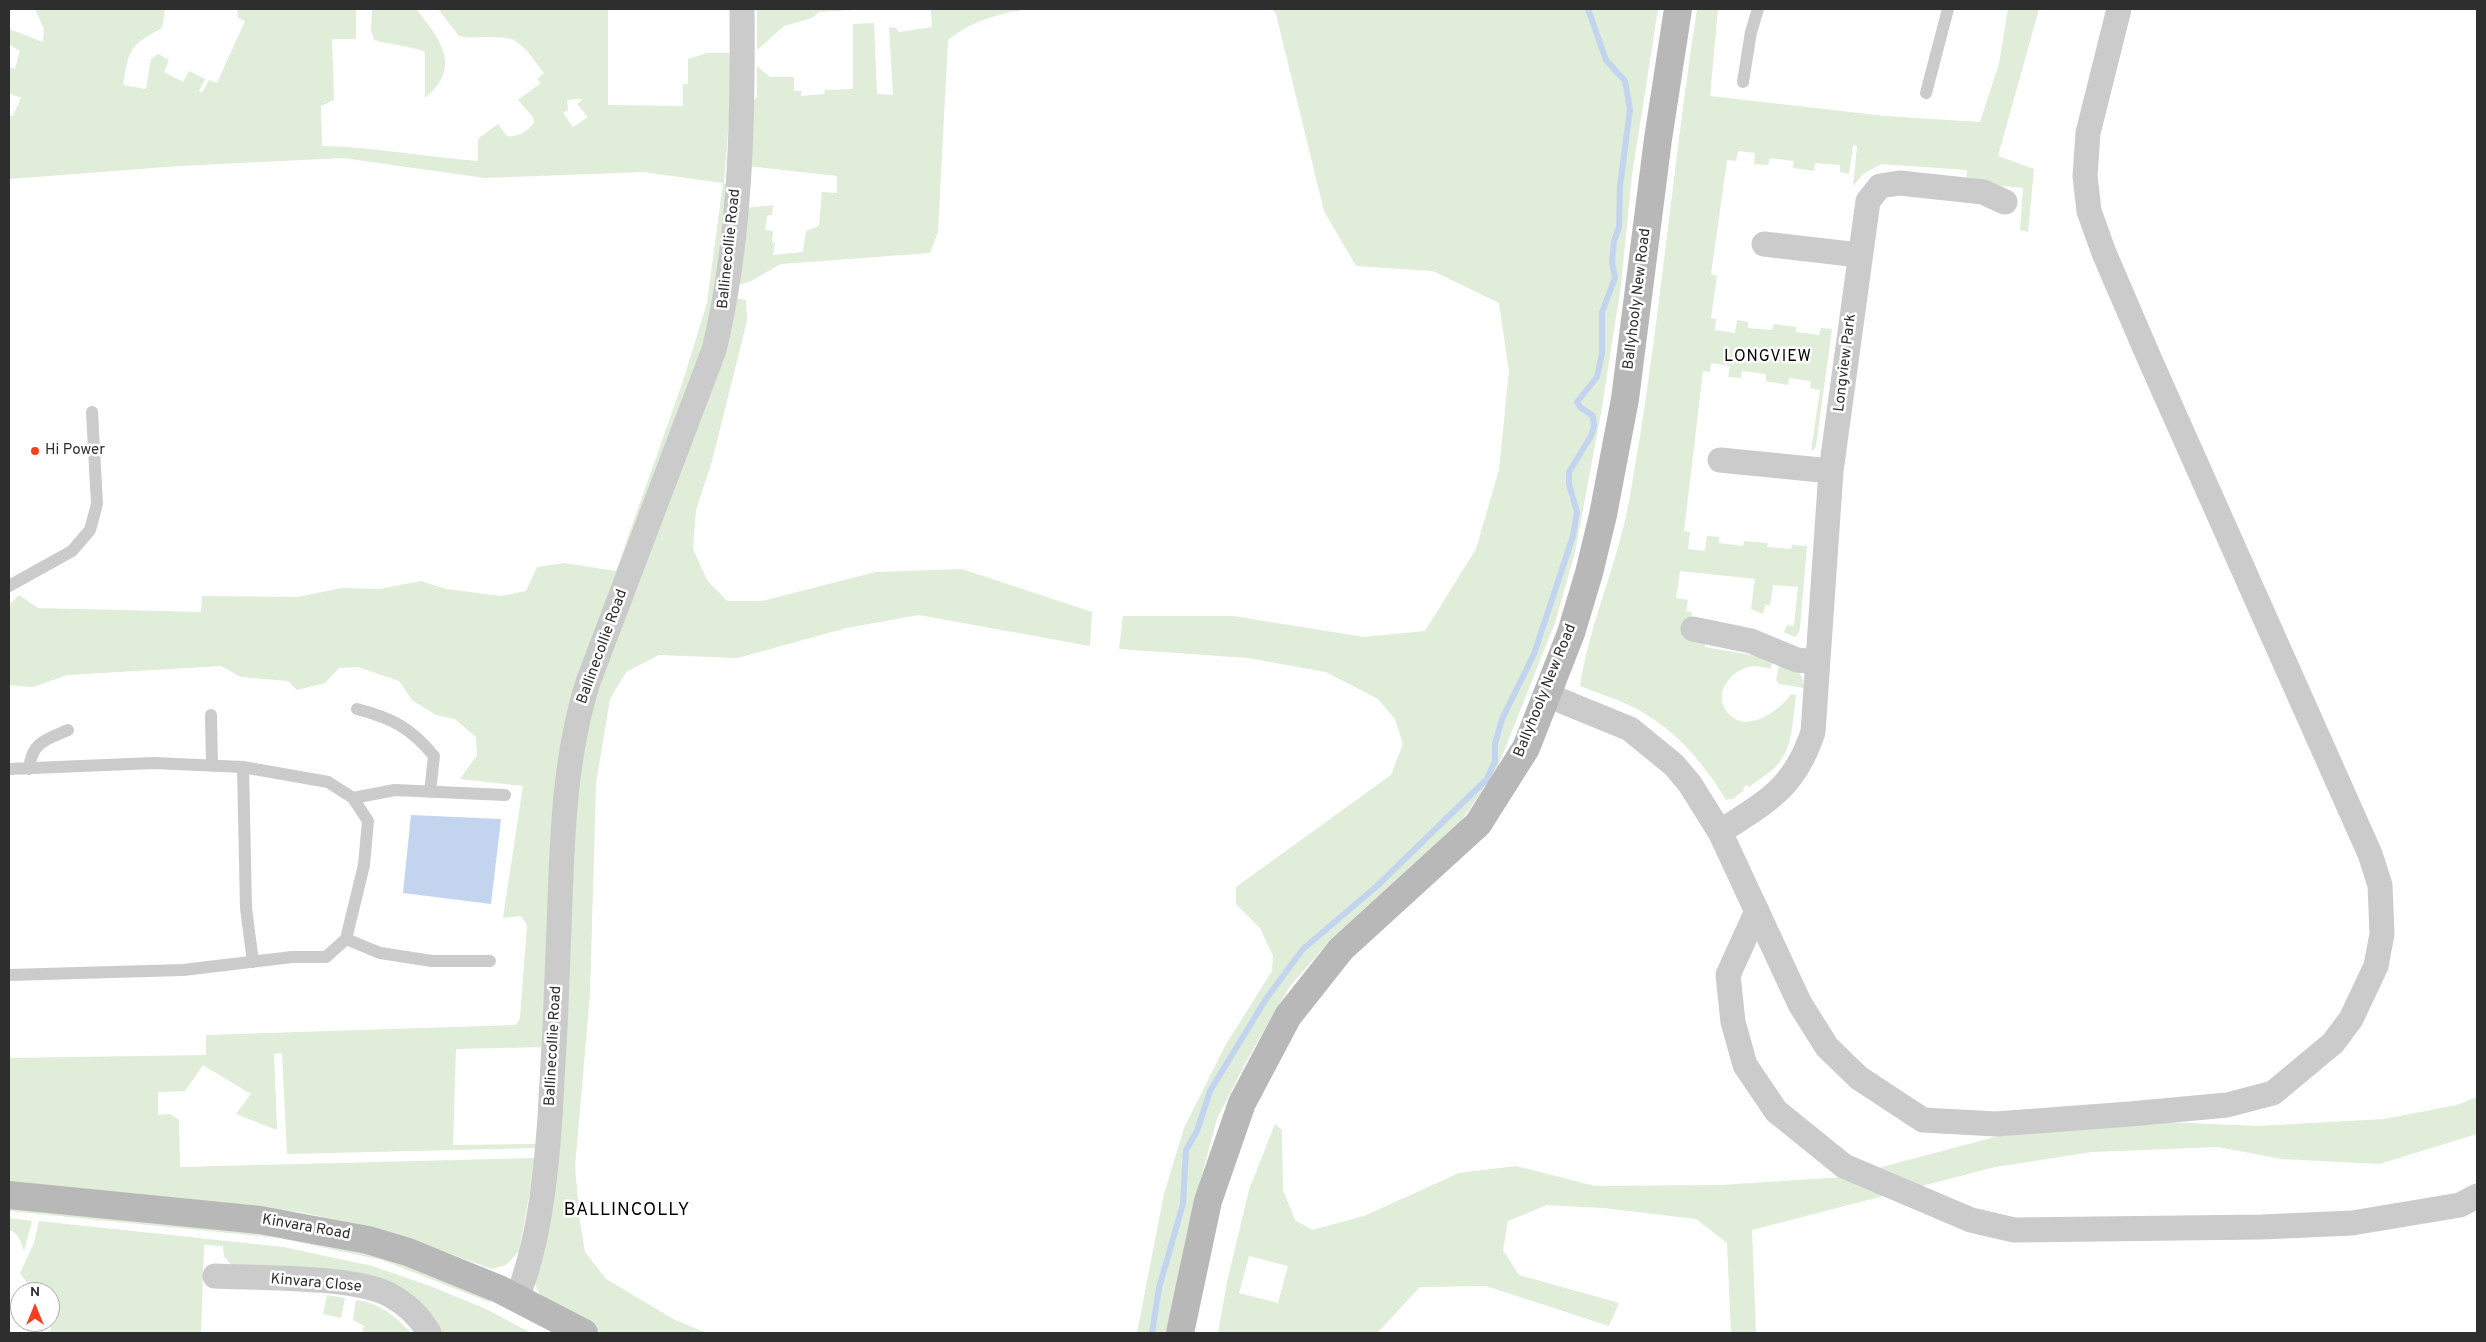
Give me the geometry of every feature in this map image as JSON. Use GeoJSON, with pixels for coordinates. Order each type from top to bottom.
{"type":"FeatureCollection","features":[{"type":"Feature","properties":{"kind":"main road","name":"Ballyhooly New Road"},"geometry":{"type":"LineString","coordinates":[[1180,1333],[1208,1200],[1229,1138],[1242,1102],[1288,1016],[1341,949],[1478,824],[1526,748],[1571,633],[1589,573],[1621,418],[1658,139],[1678,9]]}},
{"type":"Feature","properties":{"kind":"main road","name":"Kinvara Road"},"geometry":{"type":"LineString","coordinates":[[9,1194],[260,1220],[317,1229],[408,1252],[516,1298],[570,1330]]}},
{"type":"Feature","properties":{"kind":"street","name":"Ballinecollie Road"},"geometry":{"type":"LineString","coordinates":[[516,1298],[522,1284],[540,1208],[547,1153],[556,1022],[562,841],[568,772],[580,708],[588,682],[714,350],[724,310],[736,219],[743,66],[742,9]]}},
{"type":"Feature","properties":{"kind":"street"},"geometry":{"type":"LineString","coordinates":[[1547,695],[1630,729],[1654,746],[1674,765],[1690,784],[1720,832],[1800,1004],[1827,1047],[1859,1078],[1923,1120],[1996,1124],[2227,1105],[2273,1093],[2333,1043],[2356,1011],[2376,966],[2382,934],[2380,885],[2370,854],[2104,254],[2089,211],[2086,176],[2088,133],[2119,9]]}},
{"type":"Feature","properties":{"kind":"street","name":"Longview Park"},"geometry":{"type":"LineString","coordinates":[[1720,832],[1766,802],[1784,787],[1797,770],[1813,732],[1830,470],[1868,201],[1880,186],[1900,183],[1983,192],[2005,202]]}},
{"type":"Feature","properties":{"kind":"street"},"geometry":{"type":"LineString","coordinates":[[1764,244],[1859,255]]}},
{"type":"Feature","properties":{"kind":"street"},"geometry":{"type":"LineString","coordinates":[[1720,460],[1830,470]]}},
{"type":"Feature","properties":{"kind":"street"},"geometry":{"type":"LineString","coordinates":[[1693,629],[1751,641],[1797,660],[1817,662]]}},
{"type":"Feature","properties":{"kind":"street"},"geometry":{"type":"LineString","coordinates":[[1757,911],[1728,975],[1733,1022],[1745,1065],[1776,1111],[1844,1166],[1971,1220],[2014,1230],[2352,1223],[2460,1205],[2477,1196]]}},
{"type":"Feature","properties":{"kind":"street","name":"Kinvara Close"},"geometry":{"type":"LineString","coordinates":[[215,1276],[328,1282],[358,1286],[387,1293],[408,1307],[424,1324],[429,1333]]}},
{"type":"Feature","properties":{"kind":"lane"},"geometry":{"type":"LineString","coordinates":[[1743,82],[1751,32],[1758,9]]}},
{"type":"Feature","properties":{"kind":"lane"},"geometry":{"type":"LineString","coordinates":[[1926,93],[1948,9]]}},
{"type":"Feature","properties":{"kind":"lane"},"geometry":{"type":"LineString","coordinates":[[9,586],[20,578],[72,551],[90,530],[97,504],[92,412]]}},
{"type":"Feature","properties":{"kind":"lane"},"geometry":{"type":"LineString","coordinates":[[357,709],[388,717],[417,736],[434,756],[430,792]]}},
{"type":"Feature","properties":{"kind":"lane"},"geometry":{"type":"LineString","coordinates":[[211,715],[212,766]]}},
{"type":"Feature","properties":{"kind":"lane"},"geometry":{"type":"LineString","coordinates":[[28,769],[30,756],[36,746],[68,730]]}},
{"type":"Feature","properties":{"kind":"lane"},"geometry":{"type":"LineString","coordinates":[[9,768],[28,769],[154,763],[243,767],[328,782],[353,798],[368,822],[364,865],[346,939],[326,957],[292,957],[182,970],[9,976]]}},
{"type":"Feature","properties":{"kind":"lane"},"geometry":{"type":"LineString","coordinates":[[243,767],[246,908],[253,962]]}},
{"type":"Feature","properties":{"kind":"lane"},"geometry":{"type":"LineString","coordinates":[[353,798],[395,790],[505,795]]}},
{"type":"Feature","properties":{"kind":"lane"},"geometry":{"type":"LineString","coordinates":[[346,939],[380,953],[432,961],[490,961]]}},
{"type":"Feature","properties":{"kind":"green space"},"geometry":{"type":"Polygon","coordinates":[[[35,9],[165,9],[162,28],[143,39],[132,50],[127,63],[123,85],[146,89],[151,59],[158,54],[169,60],[164,72],[183,82],[189,71],[205,79],[199,91],[202,93],[209,80],[217,83],[245,21],[238,18],[237,9],[356,9],[356,39],[332,39],[334,100],[321,106],[322,146],[361,148],[478,161],[478,139],[498,124],[507,136],[515,136],[528,129],[534,123],[533,117],[518,100],[541,83],[537,79],[544,73],[525,49],[516,41],[505,38],[459,36],[438,9],[608,9],[608,105],[683,106],[683,84],[688,84],[688,59],[707,53],[730,53],[731,94],[724,183],[730,192],[710,323],[693,380],[576,687],[546,1047],[456,1049],[453,1145],[539,1144],[538,1148],[287,1154],[282,1053],[274,1054],[277,1130],[236,1114],[251,1094],[203,1065],[185,1091],[158,1092],[158,1115],[170,1114],[179,1120],[180,1167],[536,1158],[519,1251],[506,1265],[492,1269],[410,1239],[356,1224],[300,1212],[9,1182],[9,1058],[206,1055],[206,1035],[516,1025],[520,1018],[527,925],[521,916],[503,918],[523,786],[460,779],[477,755],[476,737],[455,719],[436,715],[412,700],[399,681],[358,667],[339,668],[325,683],[297,690],[288,681],[241,677],[221,666],[67,675],[33,687],[9,685],[9,605],[19,595],[38,608],[201,612],[202,596],[297,597],[342,588],[380,589],[421,581],[446,589],[501,596],[526,591],[537,567],[564,563],[616,571],[683,381],[707,303],[723,183],[643,172],[485,178],[343,158],[179,166],[9,179],[9,115],[13,116],[21,98],[9,93],[9,67],[15,69],[20,51],[9,44],[9,29],[43,42],[44,29],[35,9]],[[583,99],[567,100],[568,110],[563,113],[573,127],[588,117],[577,104],[583,99]]]}},
{"type":"Feature","properties":{"kind":"green space"},"geometry":{"type":"Polygon","coordinates":[[[372,9],[416,9],[433,31],[444,53],[445,64],[443,75],[437,87],[425,98],[425,52],[374,40],[371,30],[372,9]]]}},
{"type":"Feature","properties":{"kind":"green space"},"geometry":{"type":"Polygon","coordinates":[[[757,9],[873,9],[819,12],[812,18],[784,26],[757,50],[757,9]]]}},
{"type":"Feature","properties":{"kind":"green space"},"geometry":{"type":"Polygon","coordinates":[[[931,9],[1029,9],[986,19],[966,28],[948,40],[938,232],[930,253],[781,264],[751,281],[738,285],[745,208],[773,205],[772,215],[767,215],[765,230],[773,231],[772,242],[775,243],[773,255],[803,252],[806,231],[819,226],[822,192],[837,193],[837,176],[747,166],[751,104],[757,97],[757,66],[770,77],[794,77],[794,91],[802,91],[801,96],[824,94],[825,90],[853,89],[853,24],[874,23],[877,94],[893,95],[889,27],[896,28],[899,32],[932,27],[931,9]]]}},
{"type":"Feature","properties":{"kind":"green space"},"geometry":{"type":"Polygon","coordinates":[[[1272,9],[1658,9],[1632,175],[1621,285],[1601,413],[1575,552],[1555,623],[1496,771],[1462,820],[1332,938],[1290,986],[1245,1064],[1217,1119],[1187,1231],[1167,1333],[1137,1333],[1164,1194],[1184,1128],[1225,1046],[1272,971],[1273,956],[1260,928],[1236,904],[1236,887],[1391,775],[1403,744],[1395,719],[1378,699],[1326,672],[1248,658],[1119,649],[1123,616],[1233,616],[1364,637],[1425,631],[1476,549],[1499,470],[1509,371],[1499,303],[1433,271],[1356,266],[1324,211],[1276,14],[1272,9]]]}},
{"type":"Feature","properties":{"kind":"green space"},"geometry":{"type":"Polygon","coordinates":[[[1697,9],[1718,9],[1710,96],[1885,116],[1980,122],[1999,64],[2008,9],[2039,9],[1998,156],[2034,169],[2028,232],[2020,230],[2023,188],[1966,182],[1967,170],[1881,164],[1863,174],[1853,186],[1857,146],[1853,145],[1849,174],[1840,172],[1840,165],[1815,163],[1814,171],[1793,168],[1794,161],[1770,158],[1768,165],[1754,164],[1755,153],[1738,151],[1736,161],[1727,160],[1711,274],[1717,276],[1711,318],[1716,319],[1715,330],[1735,333],[1737,320],[1748,322],[1748,328],[1772,330],[1774,324],[1796,327],[1796,332],[1819,335],[1821,328],[1832,329],[1816,445],[1815,449],[1811,451],[1820,390],[1810,388],[1811,381],[1789,378],[1788,385],[1766,381],[1766,374],[1742,371],[1741,378],[1728,377],[1730,366],[1711,363],[1710,372],[1703,371],[1684,531],[1690,532],[1688,549],[1705,551],[1707,536],[1719,537],[1719,543],[1743,546],[1744,541],[1768,543],[1767,547],[1791,549],[1792,545],[1807,546],[1800,628],[1795,637],[1784,632],[1787,625],[1794,626],[1798,587],[1773,585],[1770,605],[1765,605],[1763,614],[1751,609],[1755,579],[1680,571],[1676,598],[1688,600],[1686,611],[1692,612],[1689,638],[1705,640],[1705,647],[1774,659],[1770,669],[1757,666],[1748,667],[1734,674],[1728,680],[1722,694],[1722,701],[1725,709],[1732,717],[1750,722],[1760,719],[1778,708],[1791,694],[1796,695],[1792,731],[1783,757],[1768,773],[1749,787],[1747,785],[1734,798],[1726,800],[1707,771],[1673,734],[1646,714],[1631,706],[1580,686],[1590,638],[1619,544],[1630,496],[1649,375],[1697,9]]]}},
{"type":"Feature","properties":{"kind":"green space"},"geometry":{"type":"Polygon","coordinates":[[[735,298],[746,300],[747,321],[712,461],[696,510],[693,549],[707,580],[727,601],[762,601],[876,572],[962,569],[1092,612],[1090,646],[919,615],[846,628],[738,658],[659,655],[626,672],[610,699],[596,783],[590,994],[575,1167],[580,1222],[585,1252],[606,1279],[675,1320],[707,1333],[603,1333],[562,1314],[539,1293],[534,1281],[568,871],[587,708],[735,298]]]}},
{"type":"Feature","properties":{"kind":"green space"},"geometry":{"type":"Polygon","coordinates":[[[1780,662],[1800,674],[1804,688],[1779,684],[1776,680],[1780,662]]]}},
{"type":"Feature","properties":{"kind":"green space"},"geometry":{"type":"Polygon","coordinates":[[[2477,1097],[2477,1134],[2379,1164],[2282,1159],[2218,1147],[2092,1152],[1995,1167],[1752,1230],[1756,1333],[1731,1333],[1727,1243],[1696,1219],[1604,1208],[1547,1205],[1508,1221],[1503,1250],[1519,1275],[1619,1303],[1609,1326],[1486,1286],[1420,1287],[1377,1333],[1218,1333],[1227,1282],[1249,1190],[1275,1124],[1282,1130],[1283,1190],[1295,1220],[1312,1230],[1364,1216],[1459,1173],[1516,1166],[1595,1186],[1720,1185],[1844,1177],[1999,1136],[2140,1121],[2259,1126],[2384,1119],[2457,1105],[2477,1097]],[[1249,1256],[1239,1293],[1278,1303],[1288,1266],[1249,1256]]]}},
{"type":"Feature","properties":{"kind":"green space"},"geometry":{"type":"Polygon","coordinates":[[[9,1207],[279,1234],[383,1255],[490,1298],[489,1302],[382,1260],[279,1238],[9,1211],[9,1207]]]}},
{"type":"Feature","properties":{"kind":"green space"},"geometry":{"type":"Polygon","coordinates":[[[9,1218],[32,1221],[24,1251],[17,1235],[9,1230],[9,1218]]]}},
{"type":"Feature","properties":{"kind":"green space"},"geometry":{"type":"Polygon","coordinates":[[[39,1221],[283,1247],[372,1266],[430,1286],[486,1309],[531,1333],[440,1333],[409,1296],[233,1267],[224,1256],[223,1246],[204,1245],[201,1333],[46,1333],[60,1332],[60,1282],[26,1282],[20,1273],[34,1243],[39,1221]]]}},
{"type":"Feature","properties":{"kind":"green space"},"geometry":{"type":"Polygon","coordinates":[[[327,1295],[345,1298],[341,1318],[323,1314],[327,1295]]]}},
{"type":"Feature","properties":{"kind":"green space"},"geometry":{"type":"Polygon","coordinates":[[[356,1300],[372,1304],[387,1311],[411,1333],[362,1333],[364,1326],[353,1320],[356,1300]]]}},
{"type":"Feature","properties":{"kind":"water"},"geometry":{"type":"Polygon","coordinates":[[[411,815],[501,819],[491,904],[403,893],[411,815]]]}},
{"type":"Feature","properties":{"kind":"waterway"},"geometry":{"type":"LineString","coordinates":[[1152,1333],[1159,1288],[1183,1204],[1186,1150],[1197,1131],[1210,1091],[1266,999],[1303,949],[1377,886],[1487,779],[1495,761],[1495,744],[1502,719],[1534,654],[1573,536],[1577,512],[1569,484],[1569,472],[1591,436],[1594,426],[1593,416],[1580,407],[1577,402],[1597,377],[1602,353],[1602,312],[1615,278],[1612,262],[1614,241],[1619,227],[1620,186],[1630,109],[1625,81],[1606,60],[1588,9]]}},
{"type":"Feature","properties":{"kind":"place","name":"Hi Power"},"geometry":{"type":"Point","coordinates":[35,451]}},
{"type":"Feature","properties":{"kind":"district","name":"LONGVIEW"},"geometry":{"type":"Point","coordinates":[1768,358]}},
{"type":"Feature","properties":{"kind":"district","name":"BALLINCOLLY"},"geometry":{"type":"Point","coordinates":[627,1211]}}]}
